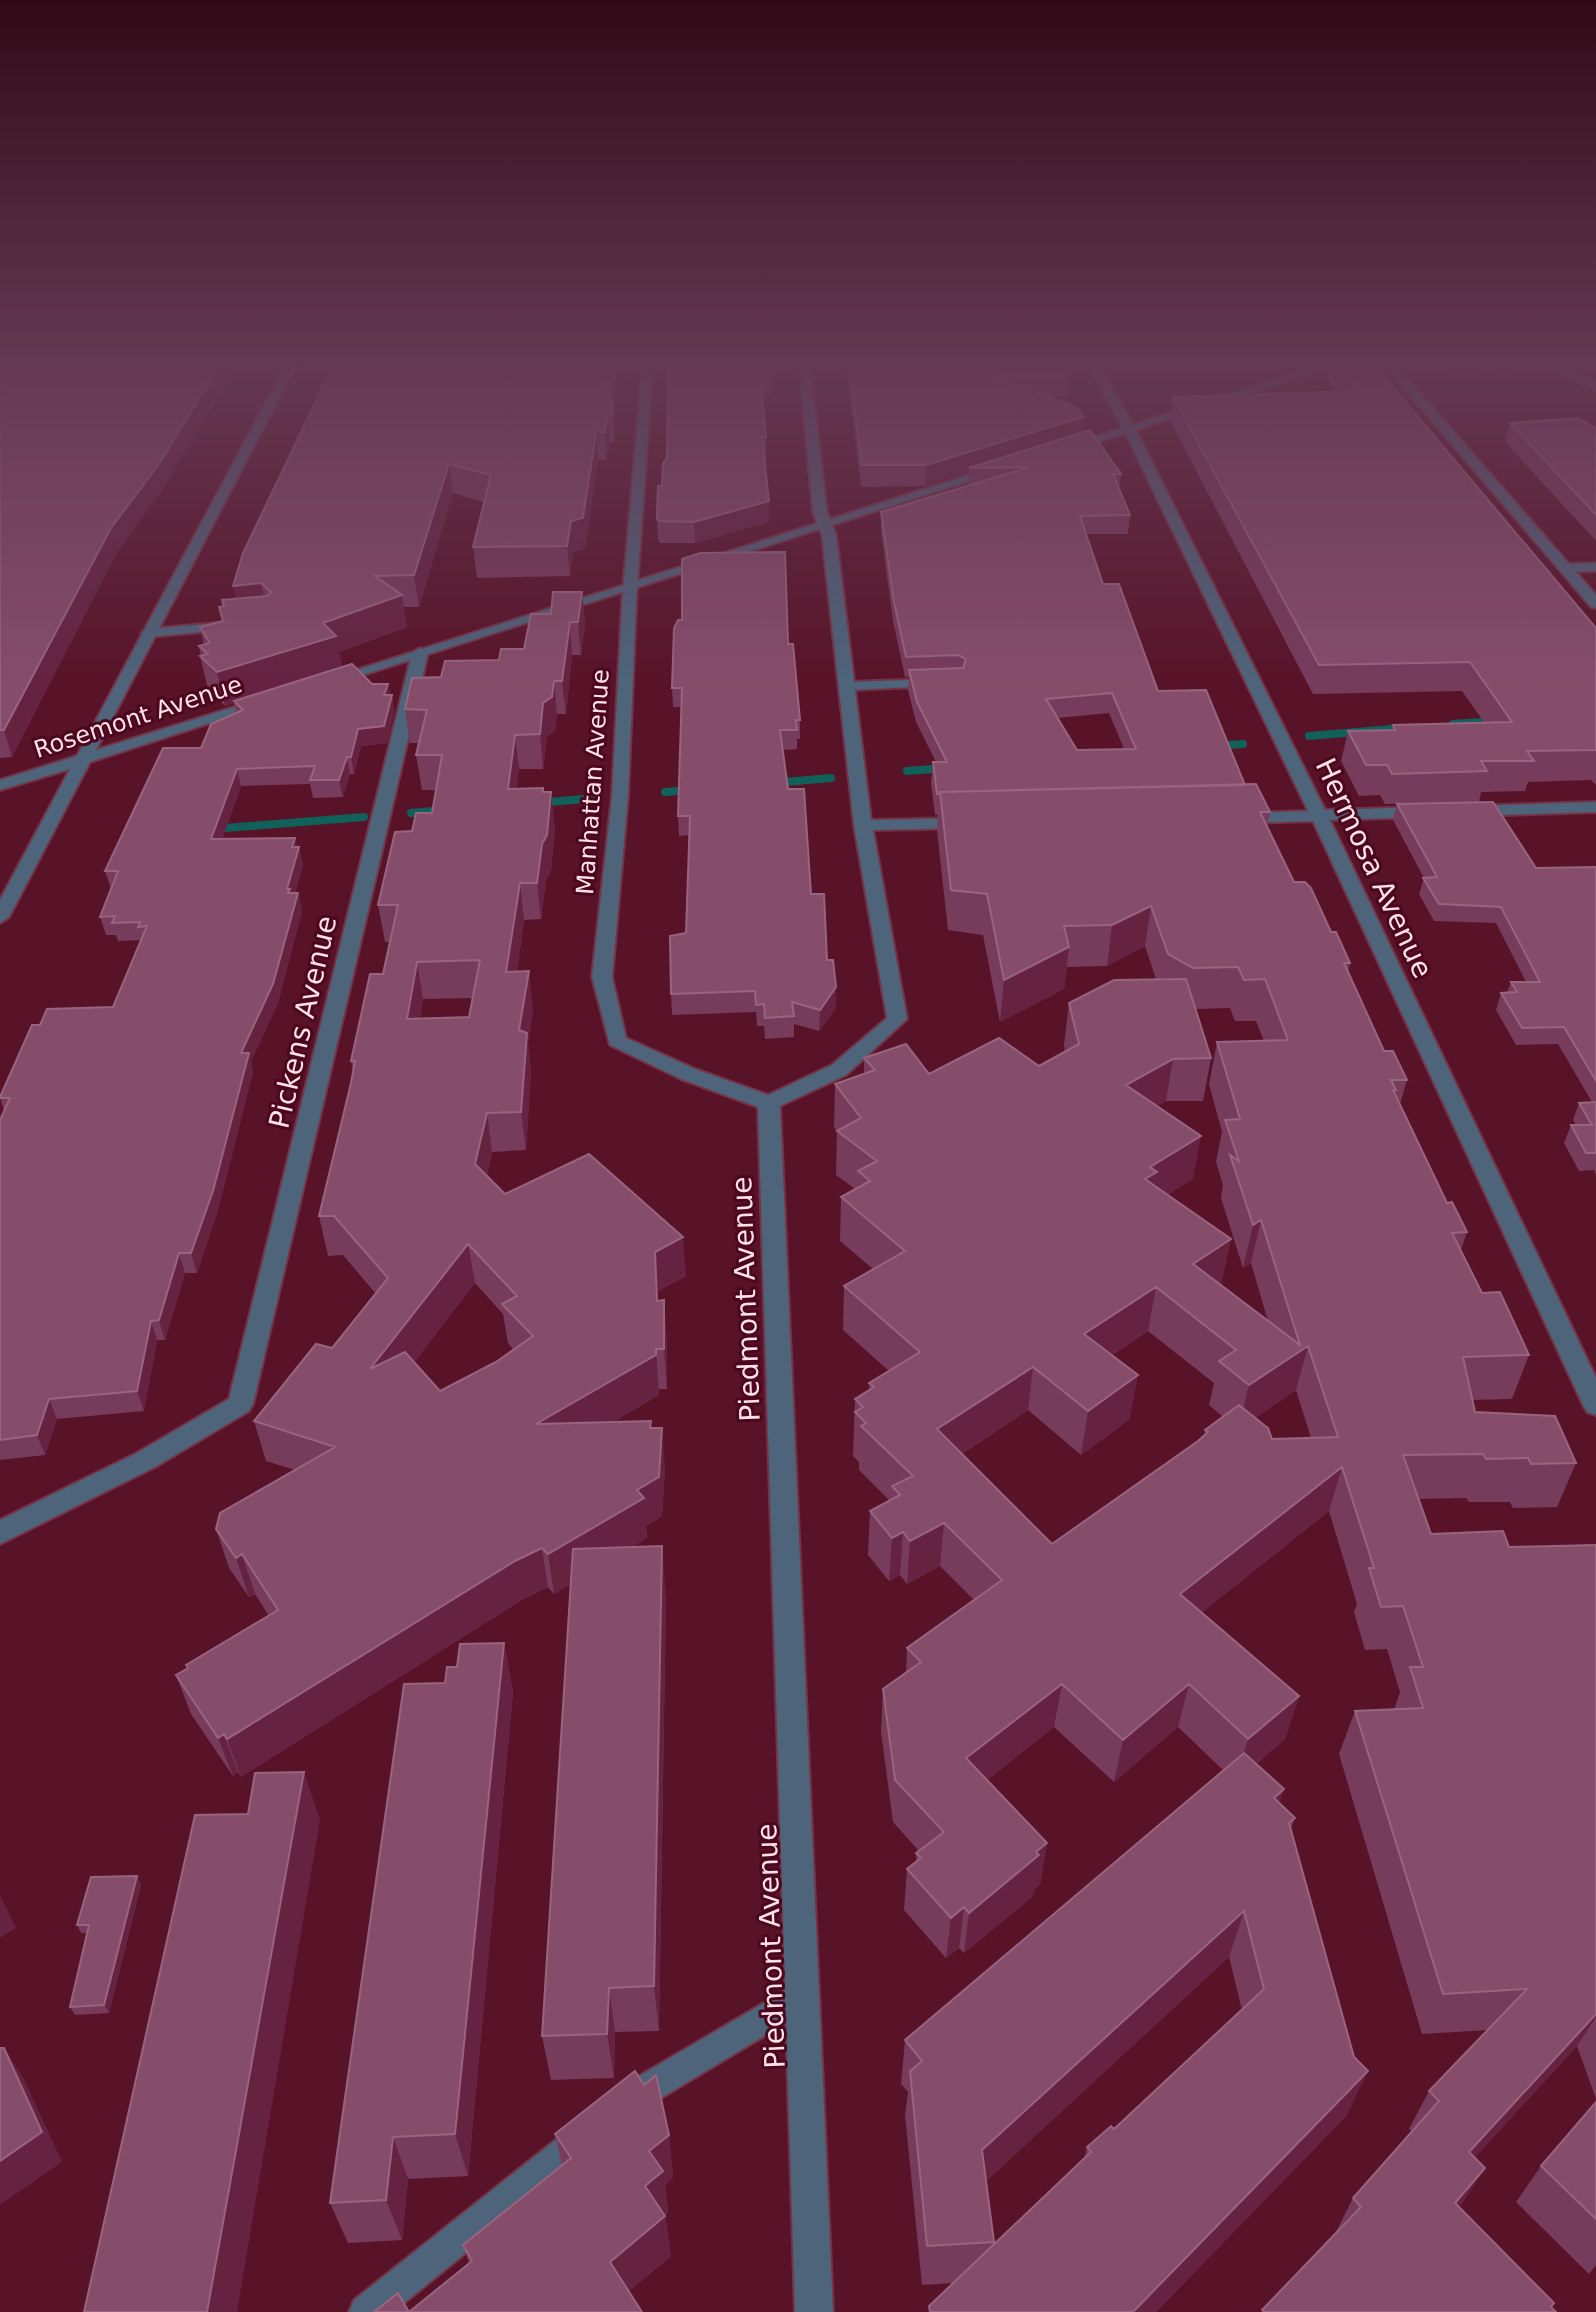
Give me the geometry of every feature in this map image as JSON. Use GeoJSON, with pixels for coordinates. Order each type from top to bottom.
{"type":"FeatureCollection","features":[{"type":"Feature","properties":{"kind":"street"},"geometry":{"type":"LineString","coordinates":[[0,917],[235,469]]}},
{"type":"Feature","properties":{"kind":"street","name":"Manhattan Avenue"},"geometry":{"type":"LineString","coordinates":[[639,469],[630,586],[620,796],[602,977],[617,1041],[688,1074],[769,1103]]}},
{"type":"Feature","properties":{"kind":"street"},"geometry":{"type":"LineString","coordinates":[[769,1103],[839,1070],[897,1019],[863,825],[847,686],[815,469]]}},
{"type":"Feature","properties":{"kind":"street"},"geometry":{"type":"LineString","coordinates":[[315,686],[999,469]]}},
{"type":"Feature","properties":{"kind":"street","name":"Hermosa Avenue"},"geometry":{"type":"LineString","coordinates":[[1149,469],[1319,815],[1596,1405]]}},
{"type":"Feature","properties":{"kind":"street"},"geometry":{"type":"LineString","coordinates":[[1479,469],[1596,604]]}},
{"type":"Feature","properties":{"kind":"street"},"geometry":{"type":"LineString","coordinates":[[1565,568],[1596,567]]}},
{"type":"Feature","properties":{"kind":"street","name":"Pickens Avenue"},"geometry":{"type":"LineString","coordinates":[[0,1533],[146,1460],[240,1404],[420,653]]}},
{"type":"Feature","properties":{"kind":"street","name":"Rosemont Avenue"},"geometry":{"type":"LineString","coordinates":[[0,785],[271,700]]}},
{"type":"Feature","properties":{"kind":"street"},"geometry":{"type":"LineString","coordinates":[[1222,818],[1596,807]]}},
{"type":"Feature","properties":{"kind":"street"},"geometry":{"type":"LineString","coordinates":[[863,825],[988,823]]}},
{"type":"Feature","properties":{"kind":"street","name":"Piedmont Avenue"},"geometry":{"type":"LineString","coordinates":[[769,1103],[814,2312]]}},
{"type":"Feature","properties":{"kind":"lane"},"geometry":{"type":"LineString","coordinates":[[148,633],[238,625]]}},
{"type":"Feature","properties":{"kind":"lane"},"geometry":{"type":"LineString","coordinates":[[847,686],[957,682]]}},
{"type":"Feature","properties":{"kind":"lane"},"geometry":{"type":"LineString","coordinates":[[366,2312],[646,2086],[803,1995]]}},
{"type":"Feature","properties":{"kind":"building"},"geometry":{"type":"Polygon","coordinates":[[[0,469],[155,469],[111,528],[4,730],[0,730],[0,469]]]}},
{"type":"Feature","properties":{"kind":"building"},"geometry":{"type":"Polygon","coordinates":[[[283,469],[447,469],[414,575],[375,576],[402,595],[323,623],[336,636],[217,672],[200,656],[208,654],[199,646],[210,643],[200,627],[223,621],[219,607],[224,606],[222,600],[267,596],[271,592],[261,583],[233,586],[243,553],[283,469]]]}},
{"type":"Feature","properties":{"kind":"building"},"geometry":{"type":"Polygon","coordinates":[[[468,469],[590,469],[583,518],[571,521],[567,546],[473,547],[491,475],[468,469]]]}},
{"type":"Feature","properties":{"kind":"building"},"geometry":{"type":"Polygon","coordinates":[[[663,469],[765,469],[769,501],[694,522],[659,521],[658,486],[662,486],[663,469]]]}},
{"type":"Feature","properties":{"kind":"building"},"geometry":{"type":"Polygon","coordinates":[[[1024,469],[1117,469],[1121,474],[1113,474],[1130,515],[1080,516],[1103,584],[1119,584],[1158,691],[1206,690],[1245,785],[937,794],[933,762],[947,762],[917,702],[909,670],[963,668],[966,659],[958,655],[906,657],[894,602],[881,512],[1024,469]],[[1112,693],[1046,699],[1077,750],[1136,749],[1112,693]]]}},
{"type":"Feature","properties":{"kind":"building"},"geometry":{"type":"Polygon","coordinates":[[[1212,469],[1462,469],[1596,628],[1596,750],[1527,751],[1534,761],[1481,761],[1487,771],[1392,774],[1387,765],[1366,765],[1348,731],[1395,730],[1393,725],[1512,722],[1470,662],[1319,665],[1212,469]]]}},
{"type":"Feature","properties":{"kind":"building"},"geometry":{"type":"Polygon","coordinates":[[[1553,469],[1596,469],[1596,515],[1553,469]]]}},
{"type":"Feature","properties":{"kind":"building"},"geometry":{"type":"Polygon","coordinates":[[[785,552],[788,644],[793,644],[800,720],[796,720],[797,730],[780,730],[788,789],[804,789],[811,894],[824,894],[827,960],[833,960],[836,987],[820,1010],[792,1002],[794,1016],[765,1018],[764,1004],[756,1005],[755,991],[671,994],[670,936],[686,933],[690,816],[678,816],[682,688],[672,688],[674,628],[678,620],[682,620],[682,559],[700,553],[785,552]]]}},
{"type":"Feature","properties":{"kind":"building"},"geometry":{"type":"Polygon","coordinates":[[[553,592],[582,592],[578,622],[570,622],[562,681],[554,681],[552,697],[543,703],[540,734],[515,735],[508,789],[543,788],[543,792],[551,792],[547,835],[542,844],[537,883],[520,883],[506,972],[529,971],[519,1030],[527,1033],[521,1112],[487,1113],[475,1164],[505,1194],[589,1154],[683,1237],[655,1252],[657,1301],[664,1300],[664,1349],[656,1349],[656,1355],[536,1424],[651,1421],[650,1428],[662,1428],[659,1477],[637,1490],[644,1498],[548,1554],[542,1548],[515,1561],[227,1739],[224,1734],[218,1738],[176,1675],[188,1668],[186,1665],[278,1610],[242,1554],[236,1558],[216,1529],[220,1513],[335,1447],[254,1421],[316,1344],[332,1348],[388,1278],[334,1216],[319,1216],[351,1083],[355,1061],[351,1061],[370,974],[383,974],[398,905],[378,905],[395,832],[412,831],[416,813],[432,813],[442,755],[416,755],[427,710],[405,709],[412,678],[441,677],[445,661],[499,660],[501,649],[524,649],[531,614],[551,614],[553,592]],[[480,960],[417,962],[407,1019],[469,1017],[480,960]],[[468,1244],[370,1369],[405,1352],[440,1391],[496,1362],[533,1336],[502,1304],[517,1296],[468,1244]]]}},
{"type":"Feature","properties":{"kind":"building"},"geometry":{"type":"Polygon","coordinates":[[[352,664],[372,684],[388,684],[384,695],[392,695],[384,726],[358,729],[351,757],[347,757],[339,780],[310,780],[315,766],[237,769],[211,839],[295,838],[292,847],[299,847],[287,889],[290,889],[288,893],[298,893],[273,984],[241,1053],[249,1053],[213,1191],[191,1253],[179,1253],[159,1320],[151,1321],[137,1391],[49,1399],[37,1435],[0,1440],[0,1120],[10,1098],[0,1097],[32,1025],[40,1025],[47,1009],[113,1007],[147,926],[138,927],[140,922],[112,923],[115,916],[100,917],[118,871],[105,871],[163,748],[201,748],[211,724],[243,710],[234,701],[352,664]]]}},
{"type":"Feature","properties":{"kind":"building"},"geometry":{"type":"Polygon","coordinates":[[[1256,784],[1270,812],[1260,812],[1294,882],[1305,882],[1311,888],[1331,932],[1336,932],[1350,963],[1344,963],[1384,1051],[1393,1051],[1407,1080],[1391,1080],[1396,1090],[1393,1090],[1447,1203],[1452,1202],[1467,1232],[1452,1233],[1482,1293],[1500,1292],[1529,1355],[1463,1357],[1475,1412],[1555,1416],[1576,1463],[1531,1464],[1528,1458],[1486,1459],[1483,1454],[1403,1455],[1431,1534],[1503,1531],[1509,1547],[1596,1545],[1596,2014],[1469,2152],[1485,2168],[1455,2203],[1554,2303],[1551,2307],[1556,2312],[1262,2310],[1361,2207],[1353,2198],[1439,2101],[1429,2091],[1527,1989],[1443,1994],[1355,1711],[1423,1708],[1410,1667],[1423,1667],[1403,1606],[1381,1607],[1369,1568],[1374,1568],[1342,1467],[1180,1594],[1299,1696],[1248,1739],[1189,1684],[1123,1740],[1062,1684],[966,1758],[1047,1843],[1036,1852],[1039,1855],[969,1913],[964,1907],[951,1918],[907,1869],[921,1858],[916,1853],[944,1832],[895,1780],[883,1689],[921,1662],[907,1648],[1002,1580],[944,1523],[910,1541],[903,1532],[892,1538],[870,1511],[900,1495],[892,1486],[913,1476],[861,1426],[866,1423],[855,1412],[863,1407],[855,1399],[874,1387],[869,1383],[920,1352],[844,1286],[905,1251],[841,1197],[870,1181],[858,1171],[877,1161],[837,1131],[861,1118],[835,1084],[875,1070],[864,1058],[906,1044],[929,1074],[999,1038],[1039,1066],[1079,1044],[1069,1003],[1114,980],[1186,979],[1211,1058],[1173,1059],[1126,1085],[1201,1136],[1150,1167],[1157,1172],[1145,1179],[1231,1239],[1193,1264],[1300,1345],[1261,1220],[1253,1225],[1230,1155],[1239,1161],[1225,1120],[1240,1119],[1217,1042],[1288,1040],[1265,979],[1244,980],[1238,967],[1193,968],[1168,954],[1151,906],[1112,925],[1064,926],[1069,947],[1004,980],[987,894],[951,890],[940,792],[1256,784]],[[1156,1287],[1084,1334],[1138,1375],[1088,1411],[1033,1367],[937,1429],[1052,1544],[1198,1441],[1208,1432],[1205,1430],[1239,1405],[1268,1428],[1272,1439],[1338,1437],[1308,1346],[1249,1385],[1219,1361],[1236,1350],[1156,1287]]]}},
{"type":"Feature","properties":{"kind":"building"},"geometry":{"type":"Polygon","coordinates":[[[1493,802],[1536,868],[1596,867],[1596,1081],[1564,1027],[1522,1028],[1501,993],[1517,992],[1511,982],[1540,982],[1501,907],[1439,904],[1423,878],[1437,877],[1397,804],[1493,802]]]}},
{"type":"Feature","properties":{"kind":"building"},"geometry":{"type":"Polygon","coordinates":[[[1596,1102],[1596,1153],[1586,1153],[1571,1125],[1592,1125],[1579,1103],[1596,1102]]]}},
{"type":"Feature","properties":{"kind":"building"},"geometry":{"type":"Polygon","coordinates":[[[662,1546],[654,1986],[609,1988],[607,2034],[542,2036],[573,1549],[662,1546]]]}},
{"type":"Feature","properties":{"kind":"building"},"geometry":{"type":"Polygon","coordinates":[[[504,1643],[455,2134],[393,2137],[386,2200],[330,2203],[404,1684],[445,1683],[447,1667],[457,1667],[460,1644],[504,1643]]]}},
{"type":"Feature","properties":{"kind":"building"},"geometry":{"type":"Polygon","coordinates":[[[1244,1753],[1284,1789],[1274,1798],[1295,1818],[1289,1823],[1354,2057],[1368,2071],[1133,2312],[930,2312],[929,2306],[1091,2152],[1087,2147],[1111,2126],[1114,2129],[1264,1989],[1244,1911],[982,2150],[994,2242],[927,2246],[910,2071],[922,2061],[905,2040],[1244,1753]]]}},
{"type":"Feature","properties":{"kind":"building"},"geometry":{"type":"Polygon","coordinates":[[[304,1772],[207,2312],[84,2312],[195,1815],[248,1814],[255,1773],[304,1772]]]}},
{"type":"Feature","properties":{"kind":"building"},"geometry":{"type":"Polygon","coordinates":[[[137,1876],[104,2005],[70,2007],[89,1925],[77,1925],[91,1877],[137,1876]]]}},
{"type":"Feature","properties":{"kind":"building"},"geometry":{"type":"Polygon","coordinates":[[[0,2048],[4,2048],[42,2132],[0,2161],[0,2048]]]}},
{"type":"Feature","properties":{"kind":"building"},"geometry":{"type":"Polygon","coordinates":[[[635,2071],[644,2085],[656,2075],[669,2135],[649,2151],[663,2171],[645,2186],[665,2216],[610,2262],[642,2312],[409,2312],[472,2261],[463,2245],[571,2158],[555,2134],[635,2071]]]}},
{"type":"Feature","properties":{"kind":"building"},"geometry":{"type":"Polygon","coordinates":[[[1596,2102],[1596,2219],[1541,2166],[1596,2102]]]}},
{"type":"Feature","properties":{"kind":"building"},"geometry":{"type":"Polygon","coordinates":[[[398,2293],[409,2312],[374,2312],[398,2293]]]}},
{"type":"Feature","properties":{"kind":"waterway"},"geometry":{"type":"LineString","coordinates":[[1453,724],[1496,721]]}},
{"type":"Feature","properties":{"kind":"waterway"},"geometry":{"type":"LineString","coordinates":[[1309,736],[1404,728]]}},
{"type":"Feature","properties":{"kind":"waterway"},"geometry":{"type":"LineString","coordinates":[[1214,746],[1243,744]]}},
{"type":"Feature","properties":{"kind":"waterway"},"geometry":{"type":"LineString","coordinates":[[907,771],[946,768]]}},
{"type":"Feature","properties":{"kind":"waterway"},"geometry":{"type":"LineString","coordinates":[[773,783],[831,778]]}},
{"type":"Feature","properties":{"kind":"waterway"},"geometry":{"type":"LineString","coordinates":[[665,792],[692,790]]}},
{"type":"Feature","properties":{"kind":"waterway"},"geometry":{"type":"LineString","coordinates":[[539,803],[595,798]]}},
{"type":"Feature","properties":{"kind":"waterway"},"geometry":{"type":"LineString","coordinates":[[411,813],[446,810]]}},
{"type":"Feature","properties":{"kind":"waterway"},"geometry":{"type":"LineString","coordinates":[[213,829],[364,817]]}}]}
